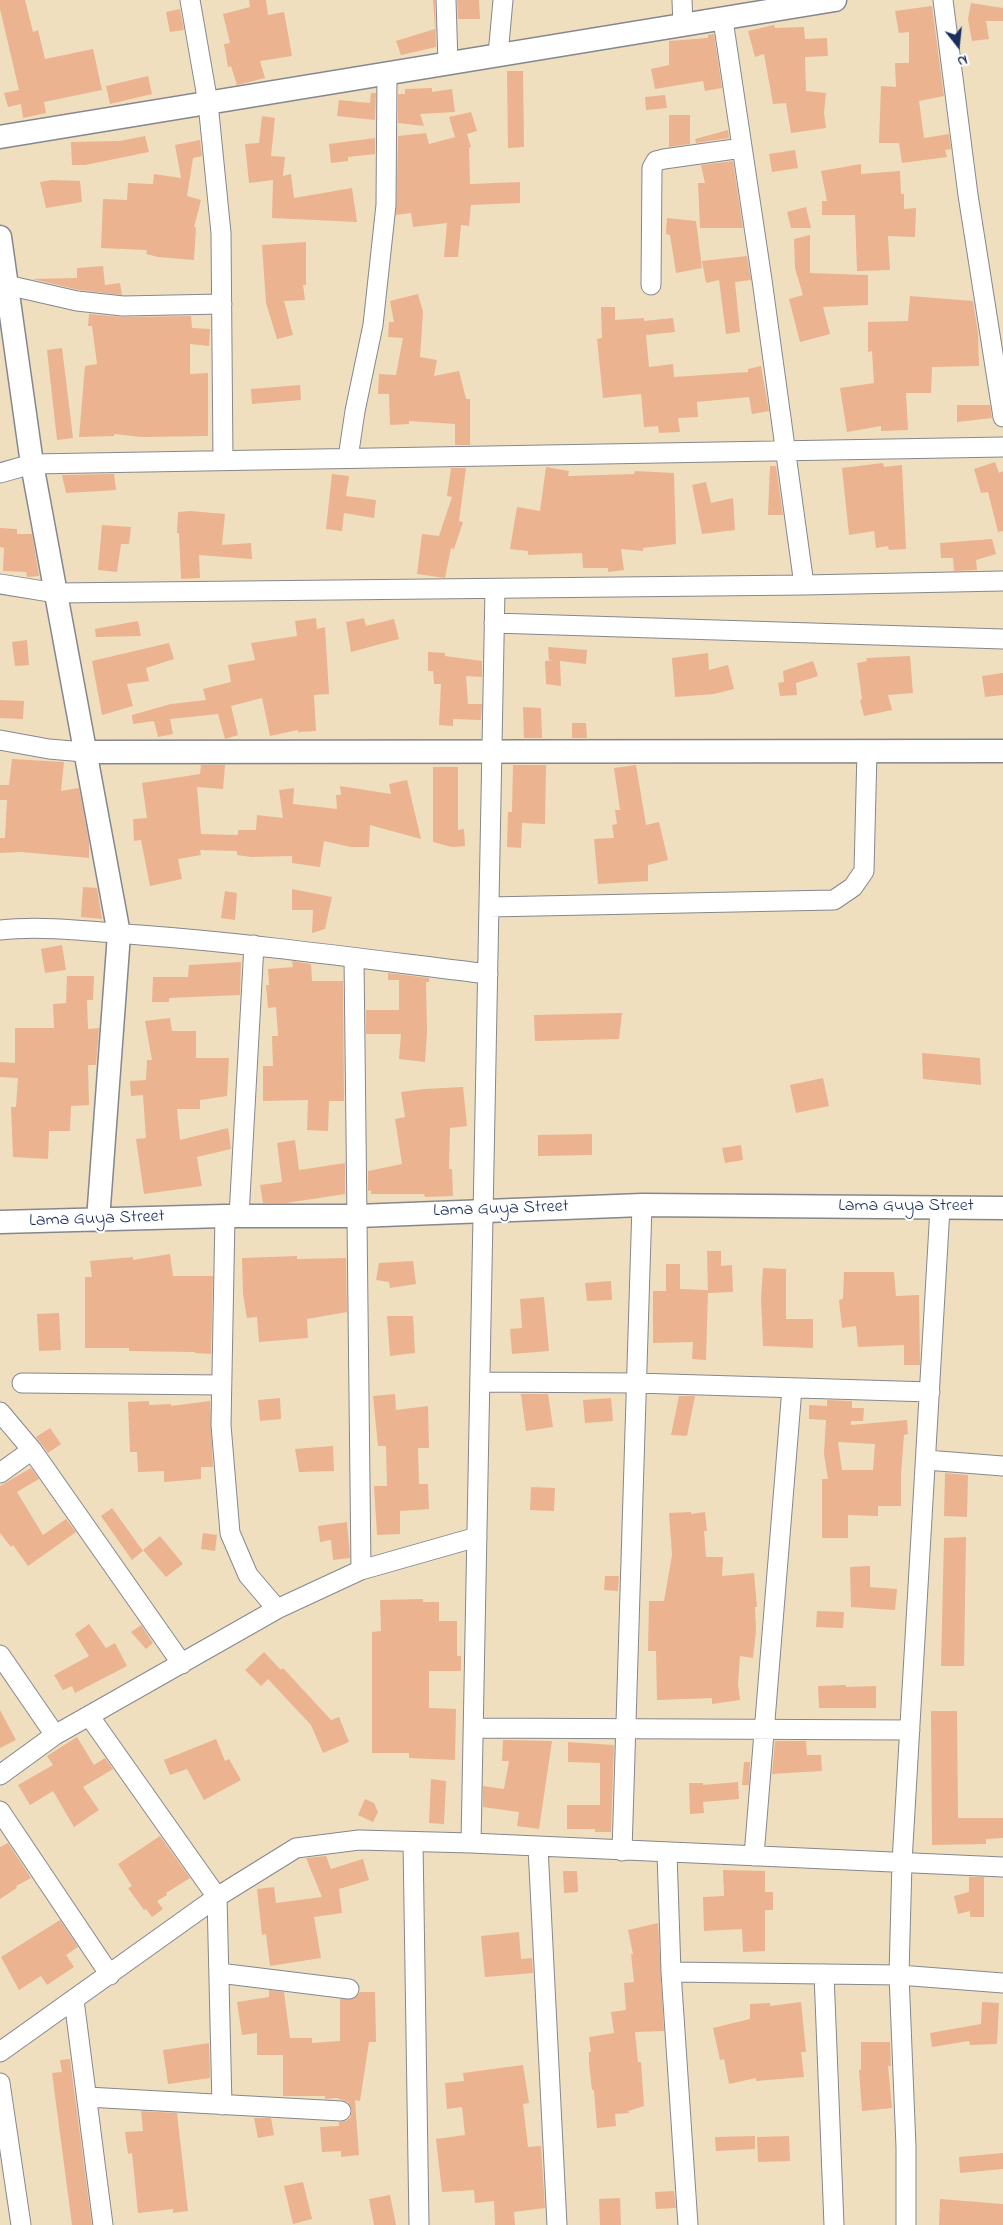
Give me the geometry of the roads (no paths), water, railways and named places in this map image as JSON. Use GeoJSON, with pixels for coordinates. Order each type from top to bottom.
{"type":"FeatureCollection","features":[{"type":"Feature","properties":{"kind":"street"},"geometry":{"type":"LineString","coordinates":[[190,0],[208,103],[221,233],[224,460]]}},
{"type":"Feature","properties":{"kind":"street"},"geometry":{"type":"LineString","coordinates":[[446,0],[448,63]]}},
{"type":"Feature","properties":{"kind":"street"},"geometry":{"type":"LineString","coordinates":[[498,55],[502,0]]}},
{"type":"Feature","properties":{"kind":"street"},"geometry":{"type":"LineString","coordinates":[[682,0],[682,25]]}},
{"type":"Feature","properties":{"kind":"street"},"geometry":{"type":"LineString","coordinates":[[0,137],[682,25],[723,20],[835,0]]}},
{"type":"Feature","properties":{"kind":"street"},"geometry":{"type":"LineString","coordinates":[[943,0],[968,195],[1003,416]]}},
{"type":"Feature","properties":{"kind":"street"},"geometry":{"type":"LineString","coordinates":[[723,20],[804,585]]}},
{"type":"Feature","properties":{"kind":"street"},"geometry":{"type":"LineString","coordinates":[[348,458],[355,411],[373,326],[386,205],[388,73]]}},
{"type":"Feature","properties":{"kind":"street"},"geometry":{"type":"LineString","coordinates":[[651,286],[652,168],[656,161],[664,158],[742,148]]}},
{"type":"Feature","properties":{"kind":"street"},"geometry":{"type":"LineString","coordinates":[[0,238],[32,464],[119,934],[98,1220]]}},
{"type":"Feature","properties":{"kind":"street"},"geometry":{"type":"LineString","coordinates":[[7,285],[76,301],[123,306],[222,304]]}},
{"type":"Feature","properties":{"kind":"street"},"geometry":{"type":"LineString","coordinates":[[0,473],[32,464],[1003,447]]}},
{"type":"Feature","properties":{"kind":"street"},"geometry":{"type":"LineString","coordinates":[[0,584],[56,593],[1003,581]]}},
{"type":"Feature","properties":{"kind":"street"},"geometry":{"type":"LineString","coordinates":[[471,1843],[495,588]]}},
{"type":"Feature","properties":{"kind":"street"},"geometry":{"type":"LineString","coordinates":[[494,623],[1003,639]]}},
{"type":"Feature","properties":{"kind":"street"},"geometry":{"type":"LineString","coordinates":[[0,740],[49,750],[84,752],[1003,751]]}},
{"type":"Feature","properties":{"kind":"street"},"geometry":{"type":"LineString","coordinates":[[489,907],[834,900],[853,887],[864,871],[867,751]]}},
{"type":"Feature","properties":{"kind":"street"},"geometry":{"type":"LineString","coordinates":[[0,930],[32,929],[119,934],[254,945],[488,974]]}},
{"type":"Feature","properties":{"kind":"street"},"geometry":{"type":"LineString","coordinates":[[254,945],[232,1216],[221,1385],[221,1425],[230,1533],[248,1575],[269,1613]]}},
{"type":"Feature","properties":{"kind":"street"},"geometry":{"type":"LineString","coordinates":[[354,958],[361,1570]]}},
{"type":"Feature","properties":{"kind":"street"},"geometry":{"type":"LineString","coordinates":[[622,1851],[642,1205]]}},
{"type":"Feature","properties":{"kind":"street","name":"Lama Guya Street"},"geometry":{"type":"LineString","coordinates":[[0,1222],[232,1216],[357,1216],[642,1205],[1003,1208]]}},
{"type":"Feature","properties":{"kind":"street"},"geometry":{"type":"LineString","coordinates":[[906,2225],[906,2147],[899,1975],[902,1862],[940,1208]]}},
{"type":"Feature","properties":{"kind":"street"},"geometry":{"type":"LineString","coordinates":[[480,1382],[636,1383],[930,1392]]}},
{"type":"Feature","properties":{"kind":"street"},"geometry":{"type":"LineString","coordinates":[[22,1383],[221,1385]]}},
{"type":"Feature","properties":{"kind":"street"},"geometry":{"type":"LineString","coordinates":[[754,1856],[792,1388]]}},
{"type":"Feature","properties":{"kind":"street"},"geometry":{"type":"LineString","coordinates":[[0,1412],[32,1450],[182,1664]]}},
{"type":"Feature","properties":{"kind":"street"},"geometry":{"type":"LineString","coordinates":[[0,1473],[32,1450]]}},
{"type":"Feature","properties":{"kind":"street"},"geometry":{"type":"LineString","coordinates":[[926,1460],[1003,1466]]}},
{"type":"Feature","properties":{"kind":"street"},"geometry":{"type":"LineString","coordinates":[[0,1775],[56,1735],[213,1647],[269,1613],[361,1570],[477,1537]]}},
{"type":"Feature","properties":{"kind":"street"},"geometry":{"type":"LineString","coordinates":[[0,1654],[56,1735]]}},
{"type":"Feature","properties":{"kind":"street"},"geometry":{"type":"LineString","coordinates":[[90,1717],[217,1897],[222,2105]]}},
{"type":"Feature","properties":{"kind":"street"},"geometry":{"type":"LineString","coordinates":[[474,1728],[910,1730]]}},
{"type":"Feature","properties":{"kind":"street"},"geometry":{"type":"LineString","coordinates":[[0,1811],[110,1975]]}},
{"type":"Feature","properties":{"kind":"street"},"geometry":{"type":"LineString","coordinates":[[0,2052],[217,1897],[296,1848],[359,1840],[471,1843],[1003,1867]]}},
{"type":"Feature","properties":{"kind":"street"},"geometry":{"type":"LineString","coordinates":[[414,1842],[419,2225]]}},
{"type":"Feature","properties":{"kind":"street"},"geometry":{"type":"LineString","coordinates":[[538,1847],[557,2225]]}},
{"type":"Feature","properties":{"kind":"street"},"geometry":{"type":"LineString","coordinates":[[667,1853],[671,1972],[688,2225]]}},
{"type":"Feature","properties":{"kind":"street"},"geometry":{"type":"LineString","coordinates":[[671,1972],[899,1975],[1003,1983]]}},
{"type":"Feature","properties":{"kind":"street"},"geometry":{"type":"LineString","coordinates":[[219,1974],[349,1989]]}},
{"type":"Feature","properties":{"kind":"street"},"geometry":{"type":"LineString","coordinates":[[824,1974],[834,2225]]}},
{"type":"Feature","properties":{"kind":"street"},"geometry":{"type":"LineString","coordinates":[[74,2000],[104,2225]]}},
{"type":"Feature","properties":{"kind":"street"},"geometry":{"type":"LineString","coordinates":[[0,2083],[20,2225]]}},
{"type":"Feature","properties":{"kind":"street"},"geometry":{"type":"LineString","coordinates":[[87,2097],[341,2111]]}}]}
